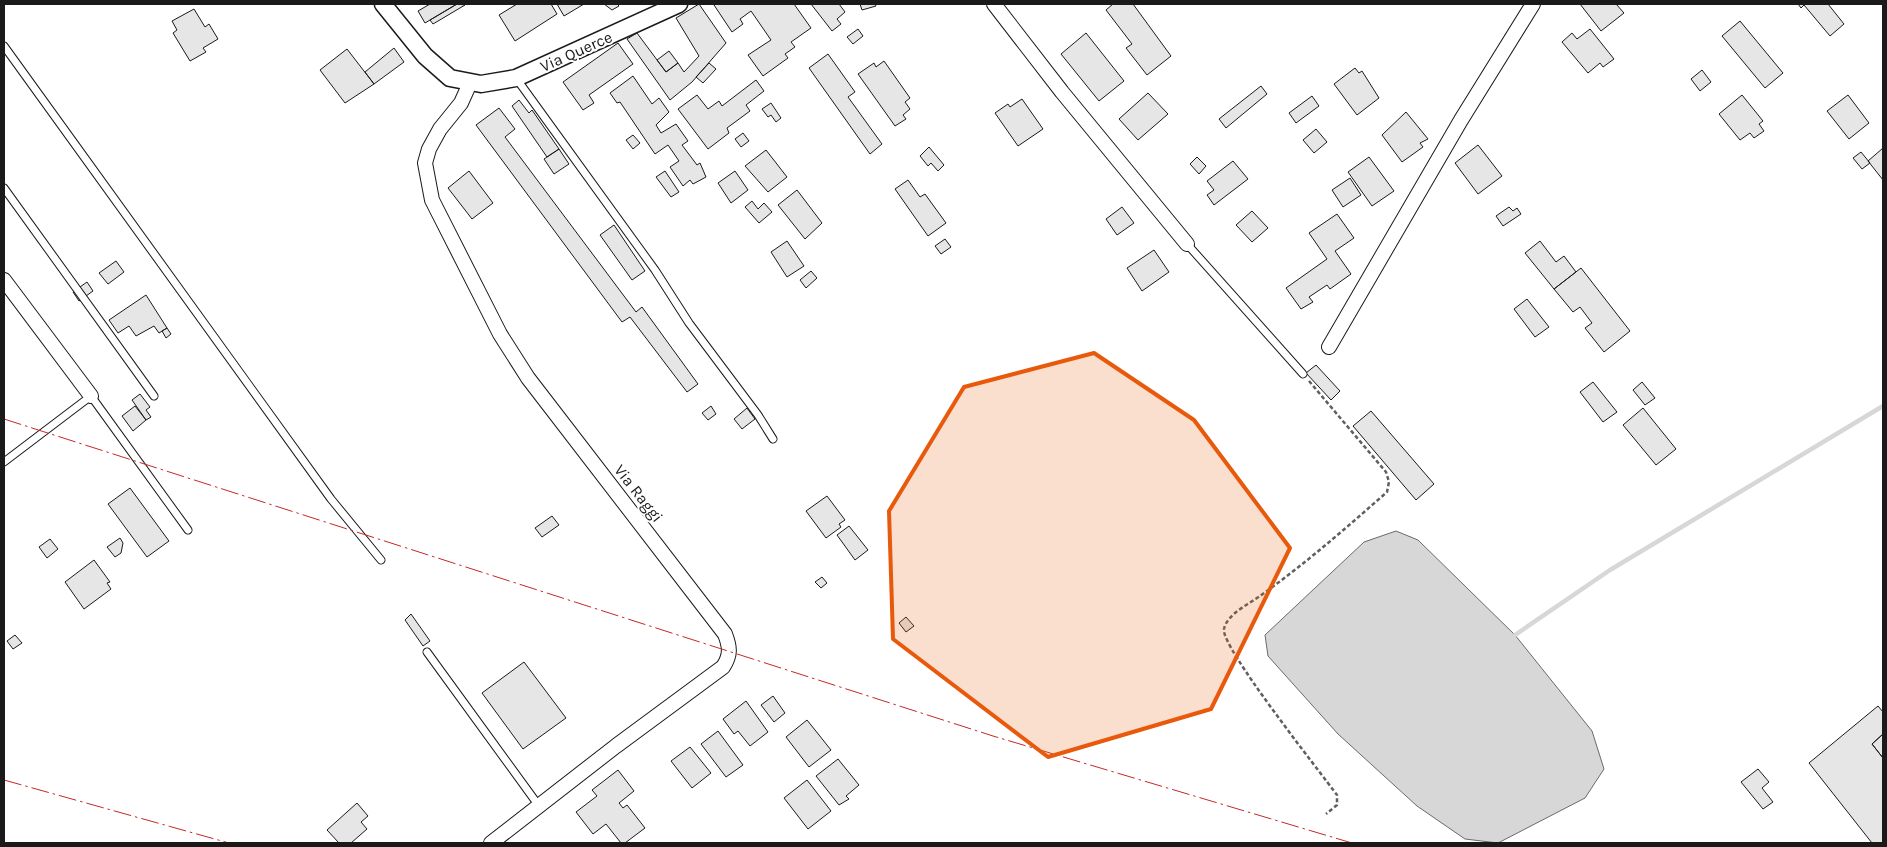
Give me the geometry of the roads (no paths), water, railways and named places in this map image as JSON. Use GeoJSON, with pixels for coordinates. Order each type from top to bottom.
{"type":"FeatureCollection","features":[{"type":"Feature","properties":{"kind":"street","name":"Via Querce"},"geometry":{"type":"LineString","coordinates":[[383,4],[425,56],[450,78],[470,83],[496,83],[516,78],[680,4]]}},
{"type":"Feature","properties":{"kind":"street"},"geometry":{"type":"LineString","coordinates":[[994,4],[1062,92],[1187,244]]}},
{"type":"Feature","properties":{"kind":"street"},"geometry":{"type":"LineString","coordinates":[[1329,347],[1461,120],[1533,4]]}},
{"type":"Feature","properties":{"kind":"street","name":"Via Raggi"},"geometry":{"type":"LineString","coordinates":[[470,83],[461,103],[440,129],[429,149],[425,163],[432,200],[500,334],[528,378],[708,612],[729,644],[729,657],[723,667],[491,843]]}},
{"type":"Feature","properties":{"kind":"street"},"geometry":{"type":"LineString","coordinates":[[4,280],[91,396]]}},
{"type":"Feature","properties":{"kind":"lane"},"geometry":{"type":"LineString","coordinates":[[4,46],[332,499],[381,560]]}},
{"type":"Feature","properties":{"kind":"lane"},"geometry":{"type":"LineString","coordinates":[[516,78],[655,270],[689,323],[758,415],[772,439]]}},
{"type":"Feature","properties":{"kind":"lane"},"geometry":{"type":"LineString","coordinates":[[4,188],[154,396]]}},
{"type":"Feature","properties":{"kind":"lane"},"geometry":{"type":"LineString","coordinates":[[1187,244],[1303,374]]}},
{"type":"Feature","properties":{"kind":"lane"},"geometry":{"type":"LineString","coordinates":[[4,462],[91,396],[188,530]]}},
{"type":"Feature","properties":{"kind":"lane"},"geometry":{"type":"LineString","coordinates":[[427,652],[539,806]]}},
{"type":"Feature","properties":{"kind":"waterway"},"geometry":{"type":"LineString","coordinates":[[1515,635],[1610,570],[1883,406]]}}]}
